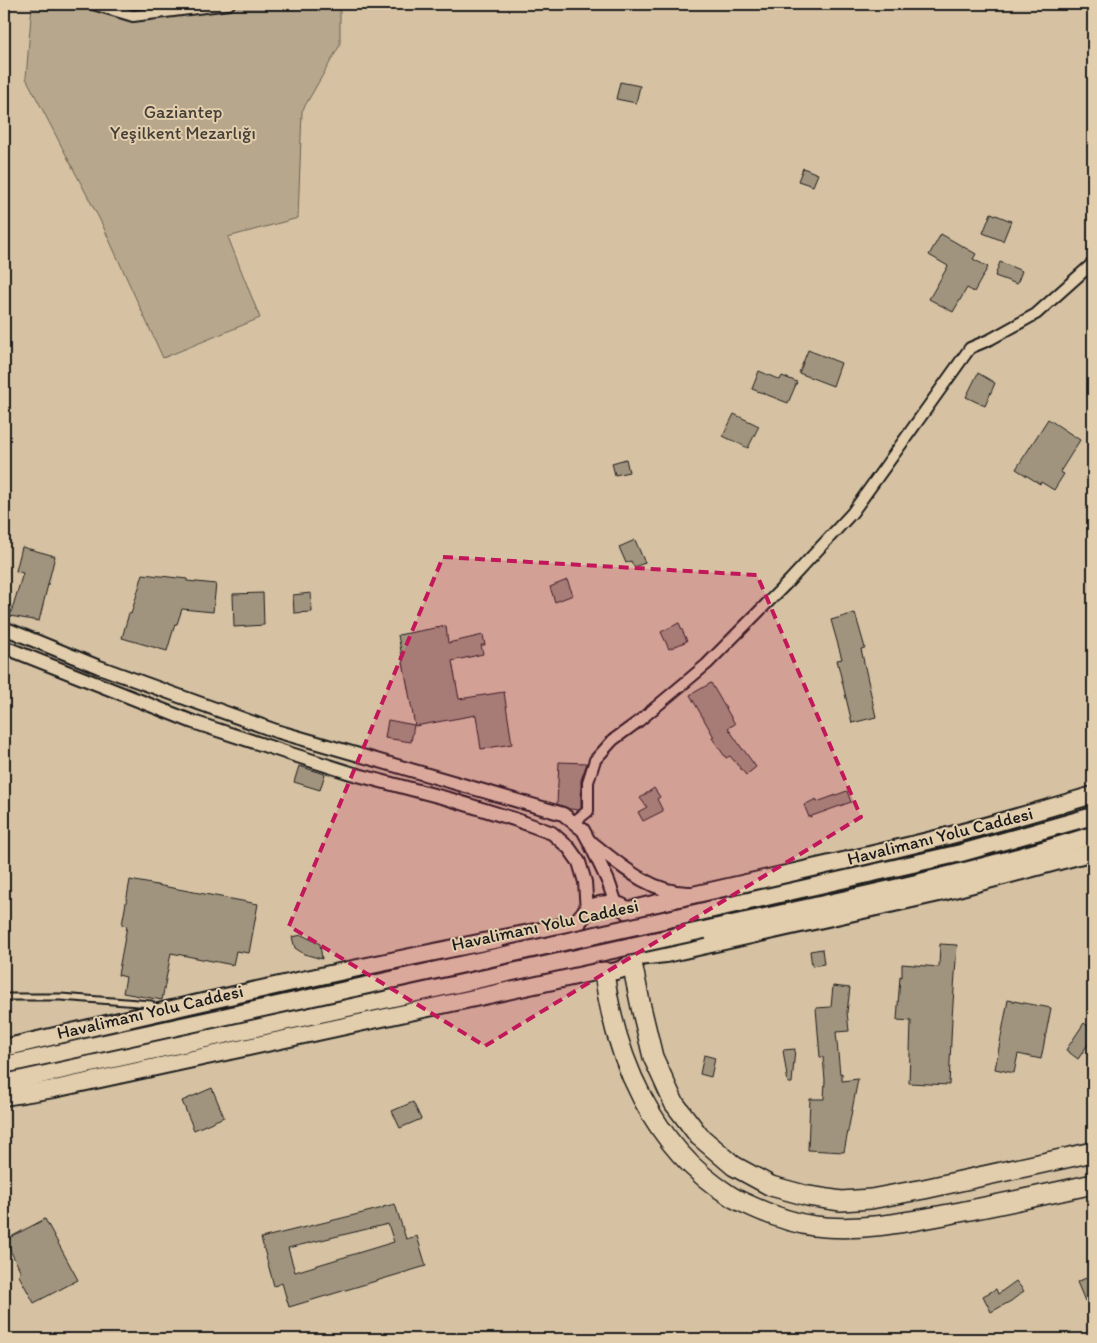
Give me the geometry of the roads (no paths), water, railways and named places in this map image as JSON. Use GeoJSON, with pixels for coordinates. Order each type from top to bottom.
{"type":"FeatureCollection","features":[{"type":"Feature","properties":{"kind":"highway"},"geometry":{"type":"LineString","coordinates":[[4,1048],[277,984],[467,944],[582,917],[601,904],[622,907],[702,892],[938,838],[1027,815],[1093,795]]}},
{"type":"Feature","properties":{"kind":"highway","name":"Havalimanı Yolu Caddesi"},"geometry":{"type":"LineString","coordinates":[[4,1065],[961,853],[1093,816]]}},
{"type":"Feature","properties":{"kind":"highway","name":"Havalimanı Yolu Caddesi"},"geometry":{"type":"LineString","coordinates":[[4,1082],[955,874],[1044,851],[1093,835]]}},
{"type":"Feature","properties":{"kind":"highway"},"geometry":{"type":"LineString","coordinates":[[4,1097],[54,1089],[602,971],[620,970],[635,960],[939,893],[1093,852]]}},
{"type":"Feature","properties":{"kind":"highway"},"geometry":{"type":"LineString","coordinates":[[622,907],[639,921],[643,936],[641,950],[635,960],[641,1007],[653,1057],[674,1103],[699,1136],[734,1166],[771,1186],[808,1196],[841,1201],[871,1199],[1093,1152]]}},
{"type":"Feature","properties":{"kind":"highway"},"geometry":{"type":"LineString","coordinates":[[582,917],[574,939],[578,954],[589,966],[602,971]]}},
{"type":"Feature","properties":{"kind":"highway"},"geometry":{"type":"LineString","coordinates":[[602,971],[606,993],[625,1062],[649,1112],[673,1146],[699,1174],[730,1196],[778,1218],[813,1226],[850,1227],[893,1224],[1093,1185]]}},
{"type":"Feature","properties":{"kind":"highway"},"geometry":{"type":"LineString","coordinates":[[1024,1166],[1093,1148]]}},
{"type":"Feature","properties":{"kind":"street"},"geometry":{"type":"LineString","coordinates":[[93,4],[133,16],[229,4]]}},
{"type":"Feature","properties":{"kind":"street"},"geometry":{"type":"LineString","coordinates":[[574,822],[588,812],[588,782],[595,760],[613,740],[639,721],[707,664],[790,580],[852,513],[970,348],[991,339],[1036,314],[1093,263]]}},
{"type":"Feature","properties":{"kind":"street"},"geometry":{"type":"LineString","coordinates":[[4,628],[99,667],[276,731],[563,814],[582,830],[589,841],[622,907]]}},
{"type":"Feature","properties":{"kind":"street"},"geometry":{"type":"LineString","coordinates":[[4,647],[193,722],[354,774],[449,798],[514,818],[552,833],[569,848],[579,862],[585,882],[582,917]]}},
{"type":"Feature","properties":{"kind":"street"},"geometry":{"type":"LineString","coordinates":[[589,841],[642,880],[680,893],[702,892]]}},
{"type":"Feature","properties":{"kind":"lane"},"geometry":{"type":"LineString","coordinates":[[4,997],[61,997],[151,1004]]}},
{"type":"Feature","properties":{"kind":"park label","name":"Gaziantep Yeşilkent Mezarlığı"},"geometry":{"type":"Point","coordinates":[183,122]}}]}
